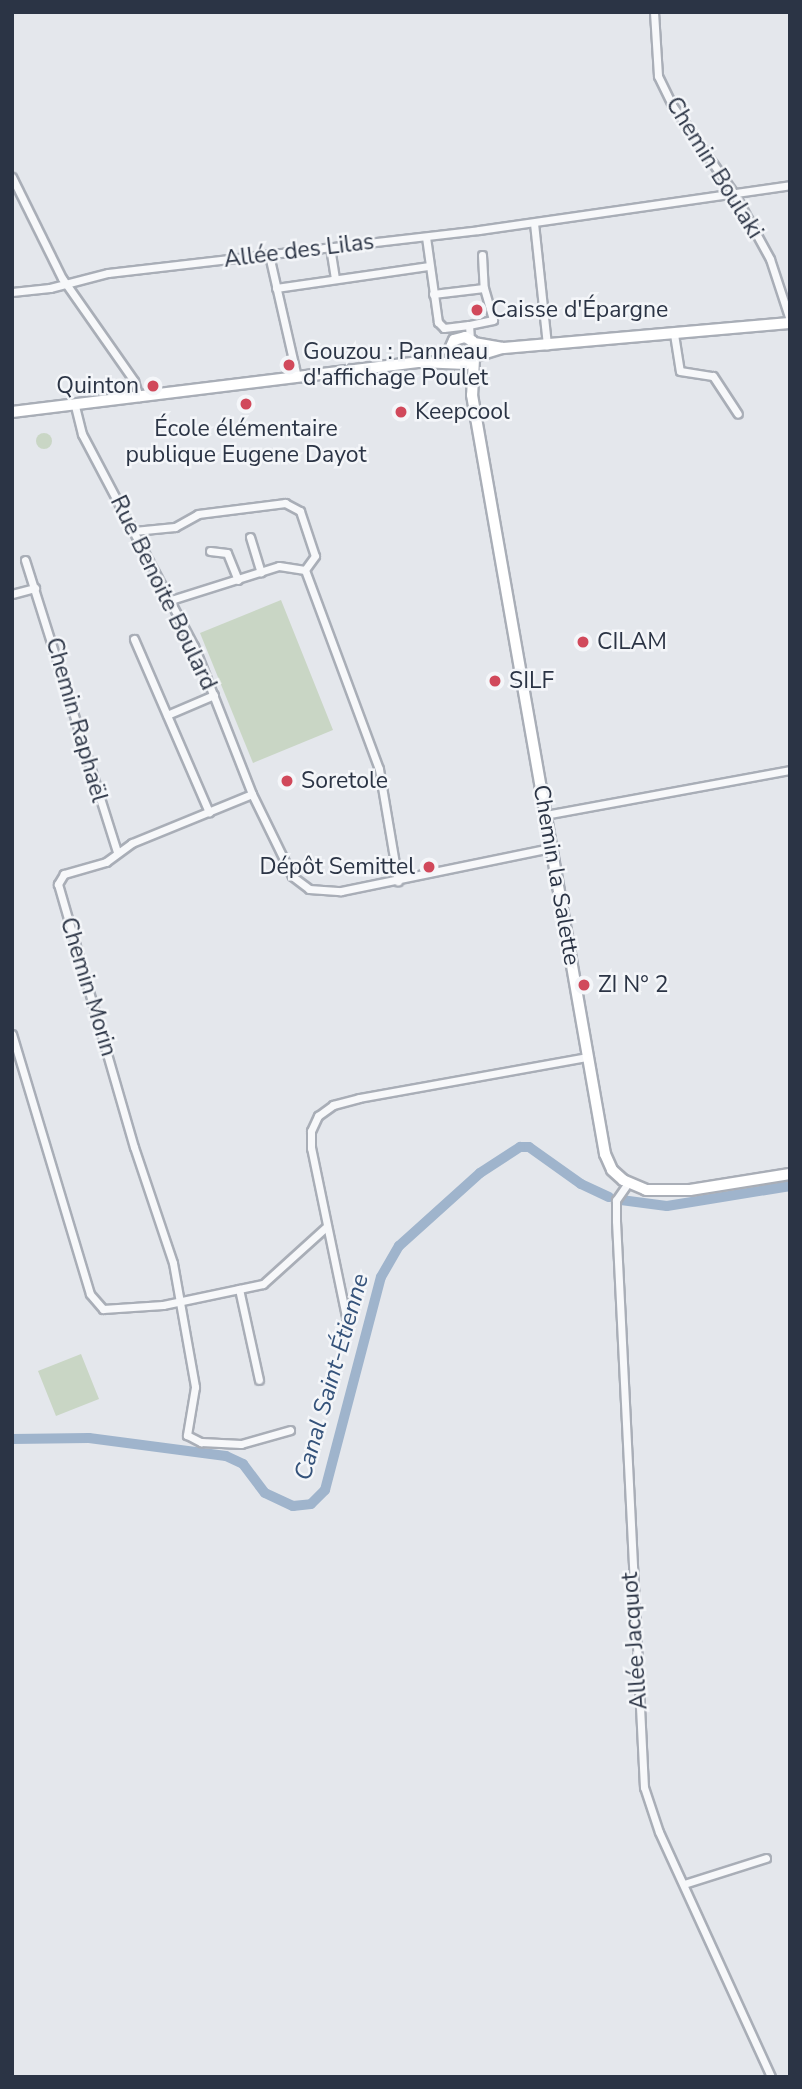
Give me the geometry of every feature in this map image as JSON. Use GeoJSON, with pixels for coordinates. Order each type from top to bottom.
{"type":"FeatureCollection","features":[{"type":"Feature","properties":{"kind":"street","name":"Chemin Boulaki"},"geometry":{"type":"LineString","coordinates":[[654,12],[658,76],[672,105],[735,195],[770,259],[790,321]]}},
{"type":"Feature","properties":{"kind":"street"},"geometry":{"type":"LineString","coordinates":[[12,177],[15,192],[48,241],[66,284],[134,381],[139,397]]}},
{"type":"Feature","properties":{"kind":"street","name":"Allée des Lilas"},"geometry":{"type":"LineString","coordinates":[[12,292],[66,284],[108,273],[426,237],[735,195],[790,185]]}},
{"type":"Feature","properties":{"kind":"street"},"geometry":{"type":"LineString","coordinates":[[534,223],[547,345]]}},
{"type":"Feature","properties":{"kind":"street"},"geometry":{"type":"LineString","coordinates":[[426,237],[438,322],[444,328],[469,326],[492,320],[484,288],[482,255]]}},
{"type":"Feature","properties":{"kind":"street"},"geometry":{"type":"LineString","coordinates":[[330,247],[334,279]]}},
{"type":"Feature","properties":{"kind":"street"},"geometry":{"type":"LineString","coordinates":[[269,255],[297,377]]}},
{"type":"Feature","properties":{"kind":"street"},"geometry":{"type":"LineString","coordinates":[[276,288],[429,266]]}},
{"type":"Feature","properties":{"kind":"street"},"geometry":{"type":"LineString","coordinates":[[433,294],[484,288]]}},
{"type":"Feature","properties":{"kind":"street"},"geometry":{"type":"LineString","coordinates":[[12,412],[419,362],[455,362],[503,348],[790,321]]}},
{"type":"Feature","properties":{"kind":"street"},"geometry":{"type":"LineString","coordinates":[[469,326],[472,341]]}},
{"type":"Feature","properties":{"kind":"street"},"geometry":{"type":"LineString","coordinates":[[674,334],[680,371],[713,376],[738,414]]}},
{"type":"Feature","properties":{"kind":"street"},"geometry":{"type":"LineString","coordinates":[[419,362],[450,348],[456,339],[503,348]]}},
{"type":"Feature","properties":{"kind":"street","name":"Chemin la Salette"},"geometry":{"type":"LineString","coordinates":[[472,341],[475,358],[472,395],[605,1154],[612,1170],[628,1183]]}},
{"type":"Feature","properties":{"kind":"street","name":"Chemin la Salette"},"geometry":{"type":"LineString","coordinates":[[450,348],[472,395]]}},
{"type":"Feature","properties":{"kind":"street","name":"Rue Benoite Boulard"},"geometry":{"type":"LineString","coordinates":[[75,406],[82,434],[171,600],[214,695],[252,794],[292,876],[309,889],[341,891],[398,881]]}},
{"type":"Feature","properties":{"kind":"street"},"geometry":{"type":"LineString","coordinates":[[134,531],[175,527],[198,514],[285,503],[300,511],[315,556],[305,570]]}},
{"type":"Feature","properties":{"kind":"street"},"geometry":{"type":"LineString","coordinates":[[250,537],[261,572]]}},
{"type":"Feature","properties":{"kind":"street"},"geometry":{"type":"LineString","coordinates":[[210,551],[227,553],[238,580]]}},
{"type":"Feature","properties":{"kind":"street","name":"Chemin Raphaël"},"geometry":{"type":"LineString","coordinates":[[24,560],[35,588],[93,786],[117,852]]}},
{"type":"Feature","properties":{"kind":"street"},"geometry":{"type":"LineString","coordinates":[[171,600],[279,566],[305,570]]}},
{"type":"Feature","properties":{"kind":"street"},"geometry":{"type":"LineString","coordinates":[[305,570],[379,769],[398,881],[551,848]]}},
{"type":"Feature","properties":{"kind":"street"},"geometry":{"type":"LineString","coordinates":[[12,594],[35,588]]}},
{"type":"Feature","properties":{"kind":"street"},"geometry":{"type":"LineString","coordinates":[[134,639],[209,812]]}},
{"type":"Feature","properties":{"kind":"street"},"geometry":{"type":"LineString","coordinates":[[167,715],[214,695]]}},
{"type":"Feature","properties":{"kind":"street"},"geometry":{"type":"LineString","coordinates":[[545,815],[790,769]]}},
{"type":"Feature","properties":{"kind":"street","name":"Chemin Morin"},"geometry":{"type":"LineString","coordinates":[[252,794],[117,852],[106,862],[64,874],[58,884],[134,1147],[163,1224],[181,1299],[195,1387],[186,1430],[190,1438],[241,1444],[290,1430]]}},
{"type":"Feature","properties":{"kind":"street"},"geometry":{"type":"LineString","coordinates":[[12,1034],[94,1300],[112,1311],[267,1283],[326,1228]]}},
{"type":"Feature","properties":{"kind":"street"},"geometry":{"type":"LineString","coordinates":[[348,1326],[326,1228],[311,1131],[318,1116],[333,1105],[588,1057]]}},
{"type":"Feature","properties":{"kind":"street"},"geometry":{"type":"LineString","coordinates":[[628,1183],[646,1190],[690,1190],[790,1174]]}},
{"type":"Feature","properties":{"kind":"street","name":"Allée Jacquot"},"geometry":{"type":"LineString","coordinates":[[628,1183],[617,1200],[616,1221],[644,1787],[684,1884],[771,2077]]}},
{"type":"Feature","properties":{"kind":"street"},"geometry":{"type":"LineString","coordinates":[[239,1289],[259,1380]]}},
{"type":"Feature","properties":{"kind":"street"},"geometry":{"type":"LineString","coordinates":[[684,1884],[766,1858]]}},
{"type":"Feature","properties":{"kind":"green space"},"geometry":{"type":"Polygon","coordinates":[[[41,433],[47,433],[52,441],[50,447],[41,449],[36,444],[36,438],[41,433]]]}},
{"type":"Feature","properties":{"kind":"green space"},"geometry":{"type":"Polygon","coordinates":[[[281,600],[333,730],[253,763],[200,633],[281,600]]]}},
{"type":"Feature","properties":{"kind":"green space"},"geometry":{"type":"Polygon","coordinates":[[[81,1354],[99,1399],[56,1416],[38,1371],[81,1354]]]}},
{"type":"Feature","properties":{"kind":"waterway","name":"Canal Saint-Étienne"},"geometry":{"type":"LineString","coordinates":[[12,1439],[89,1438],[226,1456],[243,1464],[265,1493],[293,1506],[311,1504],[325,1490],[381,1277],[399,1246],[480,1173],[520,1147],[529,1147],[581,1184],[609,1197]]}},
{"type":"Feature","properties":{"kind":"waterway","name":"Canal Saint-Étienne"},"geometry":{"type":"LineString","coordinates":[[621,1200],[667,1206],[790,1186]]}},
{"type":"Feature","properties":{"kind":"place","name":"Caisse d'Épargne"},"geometry":{"type":"Point","coordinates":[477,310]}},
{"type":"Feature","properties":{"kind":"place","name":"Gouzou : Panneau d'affichage Poulet"},"geometry":{"type":"Point","coordinates":[289,365]}},
{"type":"Feature","properties":{"kind":"place","name":"Quinton"},"geometry":{"type":"Point","coordinates":[153,386]}},
{"type":"Feature","properties":{"kind":"place","name":"École élémentaire publique Eugene Dayot"},"geometry":{"type":"Point","coordinates":[246,404]}},
{"type":"Feature","properties":{"kind":"place","name":"Keepcool"},"geometry":{"type":"Point","coordinates":[401,412]}},
{"type":"Feature","properties":{"kind":"place","name":"CILAM"},"geometry":{"type":"Point","coordinates":[583,642]}},
{"type":"Feature","properties":{"kind":"place","name":"SILF"},"geometry":{"type":"Point","coordinates":[495,681]}},
{"type":"Feature","properties":{"kind":"place","name":"Soretole"},"geometry":{"type":"Point","coordinates":[287,781]}},
{"type":"Feature","properties":{"kind":"place","name":"Dépôt Semittel"},"geometry":{"type":"Point","coordinates":[429,867]}},
{"type":"Feature","properties":{"kind":"place","name":"ZI N° 2"},"geometry":{"type":"Point","coordinates":[584,985]}}]}
